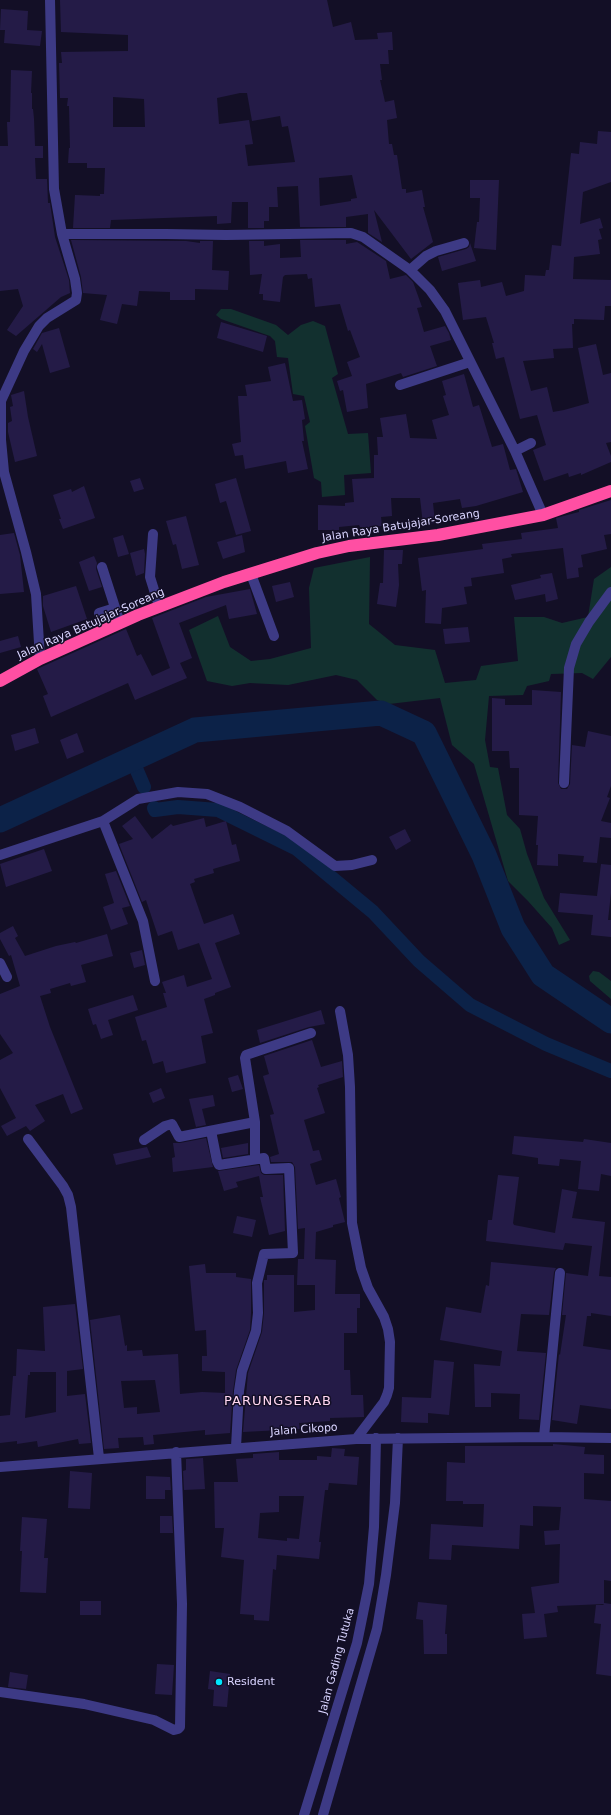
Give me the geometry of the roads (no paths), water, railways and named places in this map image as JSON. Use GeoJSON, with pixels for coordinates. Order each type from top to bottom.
{"type":"FeatureCollection","features":[{"type":"Feature","properties":{"kind":"highway","name":"Jalan Raya Batujajar-Soreang"},"geometry":{"type":"LineString","coordinates":[[0,681],[40,659],[159,606],[317,553],[349,546],[438,535],[543,515],[611,491]]}},
{"type":"Feature","properties":{"kind":"street"},"geometry":{"type":"LineString","coordinates":[[40,659],[36,594],[4,472],[0,440],[0,401],[24,350],[39,326],[47,318],[76,300],[77,293],[75,279],[62,234],[54,189],[50,0]]}},
{"type":"Feature","properties":{"kind":"street"},"geometry":{"type":"LineString","coordinates":[[62,234],[226,235],[351,233],[369,241],[410,270],[430,290],[445,311],[516,451],[543,515]]}},
{"type":"Feature","properties":{"kind":"street"},"geometry":{"type":"LineString","coordinates":[[410,270],[426,256],[436,251],[464,243]]}},
{"type":"Feature","properties":{"kind":"street"},"geometry":{"type":"LineString","coordinates":[[400,385],[470,362]]}},
{"type":"Feature","properties":{"kind":"street"},"geometry":{"type":"LineString","coordinates":[[516,451],[531,443]]}},
{"type":"Feature","properties":{"kind":"street"},"geometry":{"type":"LineString","coordinates":[[153,534],[150,576],[159,606]]}},
{"type":"Feature","properties":{"kind":"street"},"geometry":{"type":"LineString","coordinates":[[102,567],[120,623]]}},
{"type":"Feature","properties":{"kind":"street"},"geometry":{"type":"LineString","coordinates":[[251,574],[274,636]]}},
{"type":"Feature","properties":{"kind":"street"},"geometry":{"type":"LineString","coordinates":[[564,783],[569,668],[576,644],[589,622],[611,592]]}},
{"type":"Feature","properties":{"kind":"street"},"geometry":{"type":"LineString","coordinates":[[99,613],[115,608]]}},
{"type":"Feature","properties":{"kind":"street"},"geometry":{"type":"LineString","coordinates":[[0,855],[103,821],[138,799],[178,792],[207,794],[240,807],[287,830],[335,866],[352,865],[372,860]]}},
{"type":"Feature","properties":{"kind":"street"},"geometry":{"type":"LineString","coordinates":[[103,821],[142,921],[155,980]]}},
{"type":"Feature","properties":{"kind":"street"},"geometry":{"type":"LineString","coordinates":[[0,963],[7,977]]}},
{"type":"Feature","properties":{"kind":"street"},"geometry":{"type":"LineString","coordinates":[[340,1011],[348,1055],[350,1087],[352,1223],[361,1268],[368,1288],[384,1317],[388,1328],[390,1342],[389,1388],[387,1395],[384,1402],[356,1439]]}},
{"type":"Feature","properties":{"kind":"street"},"geometry":{"type":"LineString","coordinates":[[255,1159],[255,1122],[245,1058],[246,1055],[311,1033]]}},
{"type":"Feature","properties":{"kind":"street"},"geometry":{"type":"LineString","coordinates":[[144,1140],[165,1126],[172,1124],[179,1137],[255,1122]]}},
{"type":"Feature","properties":{"kind":"street"},"geometry":{"type":"LineString","coordinates":[[211,1131],[217,1161],[220,1165],[264,1158],[266,1169],[289,1168],[294,1252],[264,1254],[257,1283],[258,1313],[256,1331],[242,1371],[239,1391],[236,1447]]}},
{"type":"Feature","properties":{"kind":"street"},"geometry":{"type":"LineString","coordinates":[[28,1139],[63,1186],[68,1195],[71,1207],[99,1458]]}},
{"type":"Feature","properties":{"kind":"street"},"geometry":{"type":"LineString","coordinates":[[544,1436],[560,1273]]}},
{"type":"Feature","properties":{"kind":"street","name":"Jalan Cikopo"},"geometry":{"type":"LineString","coordinates":[[0,1467],[236,1447],[376,1438],[544,1436],[611,1438]]}},
{"type":"Feature","properties":{"kind":"street","name":"Jalan Gading Tutuka"},"geometry":{"type":"LineString","coordinates":[[304,1815],[357,1643],[369,1584],[374,1527],[376,1438]]}},
{"type":"Feature","properties":{"kind":"street"},"geometry":{"type":"LineString","coordinates":[[323,1815],[377,1629],[386,1575],[395,1503],[398,1438]]}},
{"type":"Feature","properties":{"kind":"street"},"geometry":{"type":"LineString","coordinates":[[0,1692],[84,1704],[154,1720],[174,1730],[180,1727],[182,1604],[176,1452]]}},
{"type":"Feature","properties":{"kind":"waterway"},"geometry":{"type":"LineString","coordinates":[[0,820],[195,730],[381,713],[424,733],[484,855],[513,928],[543,975],[611,1021]]}},
{"type":"Feature","properties":{"kind":"waterway"},"geometry":{"type":"LineString","coordinates":[[132,759],[144,787]]}},
{"type":"Feature","properties":{"kind":"waterway"},"geometry":{"type":"LineString","coordinates":[[154,808],[155,810],[178,807],[218,810],[297,849],[373,912],[419,961],[470,1005],[546,1044],[611,1071]]}},
{"type":"Feature","properties":{"kind":"place","name":"Resident"},"geometry":{"type":"Point","coordinates":[219,1682]}},
{"type":"Feature","properties":{"kind":"district","name":"PARUNGSERAB"},"geometry":{"type":"Point","coordinates":[278,1402]}}]}
